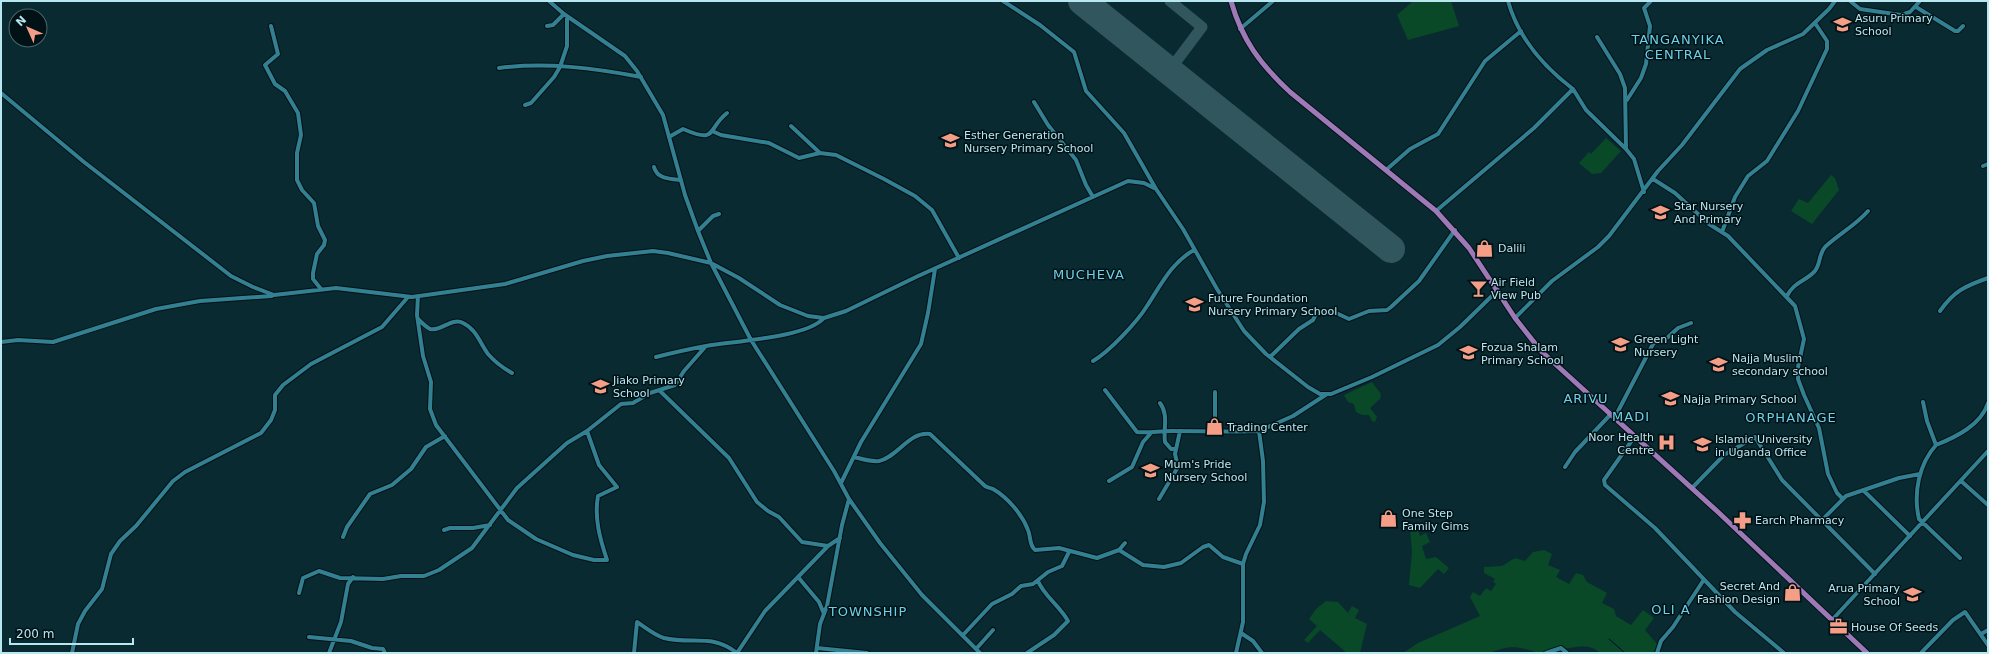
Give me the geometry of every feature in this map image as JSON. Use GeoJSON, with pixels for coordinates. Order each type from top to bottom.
{"type":"FeatureCollection","features":[{"type":"Feature","properties":{"kind":"main road"},"geometry":{"type":"LineString","coordinates":[[1231,1],[1240,29],[1258,59],[1276,79],[1436,211],[1455,230],[1498,290],[1515,318],[1541,351],[1692,488],[1867,653]]}},
{"type":"Feature","properties":{"kind":"street"},"geometry":{"type":"LineString","coordinates":[[549,1],[566,15],[625,56],[641,77],[663,115],[681,180],[698,231],[711,263],[751,340],[841,484],[849,500],[880,543],[910,582],[980,653]]}},
{"type":"Feature","properties":{"kind":"street"},"geometry":{"type":"LineString","coordinates":[[1003,1],[1040,25],[1074,52],[1086,91],[1124,133],[1156,189],[1177,220],[1244,331],[1270,357],[1315,391],[1327,394]]}},
{"type":"Feature","properties":{"kind":"street"},"geometry":{"type":"LineString","coordinates":[[1240,29],[1273,1]]}},
{"type":"Feature","properties":{"kind":"street"},"geometry":{"type":"LineString","coordinates":[[1508,1],[1511,13],[1531,48],[1540,59],[1573,89],[1586,110],[1626,149],[1638,168],[1644,192]]}},
{"type":"Feature","properties":{"kind":"street"},"geometry":{"type":"LineString","coordinates":[[1627,100],[1646,67],[1650,26],[1644,8],[1651,1]]}},
{"type":"Feature","properties":{"kind":"street"},"geometry":{"type":"LineString","coordinates":[[1515,318],[1552,280],[1603,242],[1686,140],[1740,69],[1767,50],[1798,37],[1815,23],[1835,1]]}},
{"type":"Feature","properties":{"kind":"street"},"geometry":{"type":"LineString","coordinates":[[1850,1],[1860,9],[1902,15],[1910,12],[1920,1]]}},
{"type":"Feature","properties":{"kind":"street"},"geometry":{"type":"LineString","coordinates":[[1916,7],[1955,31],[1958,31],[1964,26]]}},
{"type":"Feature","properties":{"kind":"street"},"geometry":{"type":"LineString","coordinates":[[547,26],[553,25],[566,15]]}},
{"type":"Feature","properties":{"kind":"street"},"geometry":{"type":"LineString","coordinates":[[525,105],[531,103],[548,85],[560,67],[567,46],[566,15]]}},
{"type":"Feature","properties":{"kind":"street"},"geometry":{"type":"LineString","coordinates":[[1722,232],[1735,197],[1748,176],[1767,161],[1798,111],[1827,49],[1827,41],[1815,23]]}},
{"type":"Feature","properties":{"kind":"street"},"geometry":{"type":"LineString","coordinates":[[271,26],[278,54],[265,65],[275,84],[285,91],[298,113],[301,135],[297,154],[297,180],[302,190],[314,203],[318,226],[325,240],[324,245],[317,254],[312,273],[313,279],[321,289]]}},
{"type":"Feature","properties":{"kind":"street"},"geometry":{"type":"LineString","coordinates":[[1386,170],[1410,149],[1438,134],[1485,61],[1521,31]]}},
{"type":"Feature","properties":{"kind":"street"},"geometry":{"type":"LineString","coordinates":[[1597,37],[1620,74],[1627,100],[1626,149]]}},
{"type":"Feature","properties":{"kind":"street"},"geometry":{"type":"LineString","coordinates":[[498,68],[530,64],[589,68],[641,77]]}},
{"type":"Feature","properties":{"kind":"street"},"geometry":{"type":"LineString","coordinates":[[1436,211],[1534,128],[1573,89]]}},
{"type":"Feature","properties":{"kind":"street"},"geometry":{"type":"LineString","coordinates":[[1,93],[84,162],[231,276],[274,295]]}},
{"type":"Feature","properties":{"kind":"street"},"geometry":{"type":"LineString","coordinates":[[1034,102],[1048,125],[1076,160],[1086,185],[1093,196]]}},
{"type":"Feature","properties":{"kind":"street"},"geometry":{"type":"LineString","coordinates":[[670,136],[681,130],[702,136],[712,131],[727,113]]}},
{"type":"Feature","properties":{"kind":"street"},"geometry":{"type":"LineString","coordinates":[[791,126],[820,153]]}},
{"type":"Feature","properties":{"kind":"street"},"geometry":{"type":"LineString","coordinates":[[712,131],[721,135],[772,144],[799,158],[820,153],[839,157],[884,179],[925,203],[937,217],[960,258]]}},
{"type":"Feature","properties":{"kind":"street"},"geometry":{"type":"LineString","coordinates":[[1983,166],[1988,164]]}},
{"type":"Feature","properties":{"kind":"street"},"geometry":{"type":"LineString","coordinates":[[654,167],[659,176],[681,180]]}},
{"type":"Feature","properties":{"kind":"street"},"geometry":{"type":"LineString","coordinates":[[1653,179],[1675,192],[1710,224],[1722,232],[1787,296],[1795,306],[1803,330],[1804,339],[1798,367],[1798,379],[1819,428],[1828,474],[1837,494],[1843,499]]}},
{"type":"Feature","properties":{"kind":"street"},"geometry":{"type":"LineString","coordinates":[[1,342],[18,340],[53,342],[156,309],[200,301],[274,295],[321,289],[355,289],[408,297],[505,284],[583,261],[633,252],[668,253],[711,263],[732,274],[780,305],[808,316],[824,318],[846,311],[1128,181],[1144,183],[1156,189]]}},
{"type":"Feature","properties":{"kind":"street"},"geometry":{"type":"LineString","coordinates":[[1787,296],[1796,283],[1808,276],[1818,267],[1820,255],[1825,248],[1868,211]]}},
{"type":"Feature","properties":{"kind":"street"},"geometry":{"type":"LineString","coordinates":[[698,231],[713,216],[719,214]]}},
{"type":"Feature","properties":{"kind":"street"},"geometry":{"type":"LineString","coordinates":[[1270,357],[1299,329],[1313,320],[1316,314],[1334,312],[1349,319],[1369,311],[1387,310],[1419,281],[1455,230]]}},
{"type":"Feature","properties":{"kind":"street"},"geometry":{"type":"LineString","coordinates":[[1093,361],[1105,353],[1132,325],[1146,308],[1164,278],[1181,259],[1194,250]]}},
{"type":"Feature","properties":{"kind":"street"},"geometry":{"type":"LineString","coordinates":[[841,484],[876,417],[921,344],[935,269]]}},
{"type":"Feature","properties":{"kind":"street"},"geometry":{"type":"LineString","coordinates":[[1940,311],[1947,300],[1958,291],[1988,278]]}},
{"type":"Feature","properties":{"kind":"street"},"geometry":{"type":"LineString","coordinates":[[1105,390],[1137,432],[1258,431],[1293,416],[1327,394],[1372,378],[1438,345],[1460,327],[1498,290]]}},
{"type":"Feature","properties":{"kind":"street"},"geometry":{"type":"LineString","coordinates":[[418,296],[418,319],[423,356],[431,382],[431,416],[444,436],[508,520],[536,539],[578,557],[607,560],[597,520],[597,502],[598,496],[617,488],[599,465],[587,431]]}},
{"type":"Feature","properties":{"kind":"street"},"geometry":{"type":"LineString","coordinates":[[72,653],[78,624],[85,611],[102,589],[111,554],[120,540],[136,526],[173,481],[185,472],[261,433],[272,420],[275,410],[276,395],[283,385],[312,364],[382,327],[408,297]]}},
{"type":"Feature","properties":{"kind":"street"},"geometry":{"type":"LineString","coordinates":[[656,357],[706,346],[751,340],[811,326],[819,323],[824,318]]}},
{"type":"Feature","properties":{"kind":"street"},"geometry":{"type":"LineString","coordinates":[[418,319],[428,328],[433,329],[454,322],[465,324],[480,340],[490,355],[501,367],[512,373]]}},
{"type":"Feature","properties":{"kind":"street"},"geometry":{"type":"LineString","coordinates":[[1565,467],[1575,452],[1613,415],[1653,344],[1658,340],[1667,338],[1678,328],[1691,323]]}},
{"type":"Feature","properties":{"kind":"street"},"geometry":{"type":"LineString","coordinates":[[299,593],[303,578],[315,571],[321,571],[340,578],[353,577],[383,579],[432,574],[469,551],[501,512],[517,488],[567,443],[587,431],[621,404],[633,403],[647,394],[660,392],[675,385],[684,371],[706,346]]}},
{"type":"Feature","properties":{"kind":"street"},"geometry":{"type":"LineString","coordinates":[[660,392],[726,454],[757,502],[768,511],[779,517],[802,542],[828,546]]}},
{"type":"Feature","properties":{"kind":"street"},"geometry":{"type":"LineString","coordinates":[[1215,392],[1215,431]]}},
{"type":"Feature","properties":{"kind":"street"},"geometry":{"type":"LineString","coordinates":[[1923,402],[1927,421],[1936,445]]}},
{"type":"Feature","properties":{"kind":"street"},"geometry":{"type":"LineString","coordinates":[[1160,403],[1164,410],[1166,443],[1171,449],[1176,449]]}},
{"type":"Feature","properties":{"kind":"street"},"geometry":{"type":"LineString","coordinates":[[1960,558],[1922,524],[1918,515],[1920,474],[1926,457],[1936,445],[1965,430],[1987,409],[1988,403]]}},
{"type":"Feature","properties":{"kind":"street"},"geometry":{"type":"LineString","coordinates":[[1159,499],[1178,467],[1176,449],[1180,431]]}},
{"type":"Feature","properties":{"kind":"street"},"geometry":{"type":"LineString","coordinates":[[1236,653],[1241,633],[1243,564],[1250,543],[1259,527],[1263,511],[1265,480],[1258,431]]}},
{"type":"Feature","properties":{"kind":"street"},"geometry":{"type":"LineString","coordinates":[[1109,481],[1132,467],[1143,442],[1151,433]]}},
{"type":"Feature","properties":{"kind":"street"},"geometry":{"type":"LineString","coordinates":[[854,457],[880,460],[899,450],[915,437],[922,434],[930,434],[985,486],[992,488],[1014,507],[1029,530],[1033,548],[1038,550],[1059,548],[1069,552],[1097,558],[1119,550],[1125,543]]}},
{"type":"Feature","properties":{"kind":"street"},"geometry":{"type":"LineString","coordinates":[[343,537],[347,527],[370,494],[392,485],[411,469],[426,447],[444,436]]}},
{"type":"Feature","properties":{"kind":"street"},"geometry":{"type":"LineString","coordinates":[[1635,436],[1608,472],[1604,482],[1655,528],[1703,581],[1735,612],[1784,653]]}},
{"type":"Feature","properties":{"kind":"street"},"geometry":{"type":"LineString","coordinates":[[1692,488],[1724,455],[1755,437],[1782,480],[1875,574]]}},
{"type":"Feature","properties":{"kind":"street"},"geometry":{"type":"LineString","coordinates":[[1832,620],[1988,451]]}},
{"type":"Feature","properties":{"kind":"street"},"geometry":{"type":"LineString","coordinates":[[1822,520],[1846,496],[1899,478],[1920,474]]}},
{"type":"Feature","properties":{"kind":"street"},"geometry":{"type":"LineString","coordinates":[[1961,481],[1988,505]]}},
{"type":"Feature","properties":{"kind":"street"},"geometry":{"type":"LineString","coordinates":[[1864,491],[1910,536]]}},
{"type":"Feature","properties":{"kind":"street"},"geometry":{"type":"LineString","coordinates":[[816,653],[819,631],[827,606],[849,500]]}},
{"type":"Feature","properties":{"kind":"street"},"geometry":{"type":"LineString","coordinates":[[444,530],[450,528],[473,528],[490,525]]}},
{"type":"Feature","properties":{"kind":"street"},"geometry":{"type":"LineString","coordinates":[[634,653],[637,622],[662,638],[689,642],[716,641],[737,653],[758,620],[828,546],[840,538]]}},
{"type":"Feature","properties":{"kind":"street"},"geometry":{"type":"LineString","coordinates":[[1119,550],[1143,565],[1164,567],[1181,563],[1203,547],[1209,545],[1223,557],[1243,564]]}},
{"type":"Feature","properties":{"kind":"street"},"geometry":{"type":"LineString","coordinates":[[963,635],[992,604],[1012,594],[1021,586],[1031,585],[1048,572],[1062,566],[1069,552]]}},
{"type":"Feature","properties":{"kind":"street"},"geometry":{"type":"LineString","coordinates":[[329,653],[341,622],[348,584],[353,577]]}},
{"type":"Feature","properties":{"kind":"street"},"geometry":{"type":"LineString","coordinates":[[798,577],[819,602],[824,614]]}},
{"type":"Feature","properties":{"kind":"street"},"geometry":{"type":"LineString","coordinates":[[1027,653],[1054,635],[1068,621],[1061,609],[1042,590],[1038,581]]}},
{"type":"Feature","properties":{"kind":"street"},"geometry":{"type":"LineString","coordinates":[[1657,653],[1661,641],[1673,628],[1703,581]]}},
{"type":"Feature","properties":{"kind":"street"},"geometry":{"type":"LineString","coordinates":[[1921,653],[1953,620],[1965,612],[1988,645]]}},
{"type":"Feature","properties":{"kind":"street"},"geometry":{"type":"LineString","coordinates":[[976,649],[993,630]]}},
{"type":"Feature","properties":{"kind":"street"},"geometry":{"type":"LineString","coordinates":[[1981,634],[1988,630]]}},
{"type":"Feature","properties":{"kind":"street"},"geometry":{"type":"LineString","coordinates":[[1241,633],[1253,641],[1262,653]]}},
{"type":"Feature","properties":{"kind":"street"},"geometry":{"type":"LineString","coordinates":[[309,637],[333,641],[351,641],[372,648],[383,649],[385,653]]}},
{"type":"Feature","properties":{"kind":"street"},"geometry":{"type":"LineString","coordinates":[[817,648],[867,653]]}},
{"type":"Feature","properties":{"kind":"street"},"geometry":{"type":"LineString","coordinates":[[1546,653],[1561,648],[1567,653]]}},
{"type":"Feature","properties":{"kind":"green space"},"geometry":{"type":"Polygon","coordinates":[[[1413,1],[1451,1],[1459,26],[1408,40],[1397,15],[1413,1]]]}},
{"type":"Feature","properties":{"kind":"green space"},"geometry":{"type":"Polygon","coordinates":[[[1606,138],[1621,151],[1601,173],[1592,174],[1579,163],[1589,152],[1591,154],[1606,138]]]}},
{"type":"Feature","properties":{"kind":"green space"},"geometry":{"type":"Polygon","coordinates":[[[1831,175],[1835,178],[1839,190],[1812,224],[1791,211],[1799,199],[1808,203],[1831,175]]]}},
{"type":"Feature","properties":{"kind":"green space"},"geometry":{"type":"Polygon","coordinates":[[[1372,382],[1381,394],[1380,399],[1370,408],[1377,417],[1375,422],[1372,421],[1369,415],[1362,415],[1356,412],[1354,404],[1348,402],[1344,395],[1372,382]]]}},
{"type":"Feature","properties":{"kind":"green space"},"geometry":{"type":"Polygon","coordinates":[[[1417,526],[1420,536],[1426,533],[1430,542],[1422,546],[1426,559],[1436,557],[1449,568],[1444,574],[1438,569],[1420,588],[1409,585],[1412,552],[1410,528],[1417,526]]]}},
{"type":"Feature","properties":{"kind":"green space"},"geometry":{"type":"Polygon","coordinates":[[[1544,550],[1552,554],[1548,565],[1560,570],[1556,577],[1569,584],[1576,573],[1583,575],[1587,582],[1607,593],[1602,603],[1614,609],[1616,616],[1631,625],[1643,610],[1654,618],[1645,630],[1657,644],[1655,653],[1600,653],[1588,647],[1573,647],[1538,653],[1511,647],[1502,648],[1489,653],[1403,653],[1418,643],[1480,616],[1470,597],[1473,592],[1480,596],[1486,588],[1491,591],[1496,584],[1493,582],[1495,579],[1484,573],[1484,567],[1502,566],[1515,558],[1525,561],[1533,552],[1544,550]]]}},
{"type":"Feature","properties":{"kind":"green space"},"geometry":{"type":"Polygon","coordinates":[[[1326,601],[1338,602],[1348,613],[1352,606],[1359,610],[1355,618],[1367,624],[1360,653],[1347,653],[1320,630],[1308,643],[1304,640],[1317,626],[1309,619],[1316,609],[1326,601]]]}},
{"type":"Feature","properties":{"kind":"waterway"},"geometry":{"type":"LineString","coordinates":[[1609,639],[1625,653]]}},
{"type":"Feature","properties":{"kind":"taxiway"},"geometry":{"type":"LineString","coordinates":[[1169,71],[1202,27],[1170,1]]}},
{"type":"Feature","properties":{"kind":"runway"},"geometry":{"type":"LineString","coordinates":[[1082,1],[1391,249]]}},
{"type":"Feature","properties":{"kind":"place","name":"Asuru Primary School"},"geometry":{"type":"Point","coordinates":[1842,24]}},
{"type":"Feature","properties":{"kind":"place","name":"Esther Generation Nursery Primary School"},"geometry":{"type":"Point","coordinates":[951,141]}},
{"type":"Feature","properties":{"kind":"place","name":"Star Nursery And Primary"},"geometry":{"type":"Point","coordinates":[1661,212]}},
{"type":"Feature","properties":{"kind":"place","name":"Dalili"},"geometry":{"type":"Point","coordinates":[1485,248]}},
{"type":"Feature","properties":{"kind":"place","name":"Air Field View Pub"},"geometry":{"type":"Point","coordinates":[1478,288]}},
{"type":"Feature","properties":{"kind":"place","name":"Future Foundation Nursery Primary School"},"geometry":{"type":"Point","coordinates":[1195,304]}},
{"type":"Feature","properties":{"kind":"place","name":"Green Light Nursery"},"geometry":{"type":"Point","coordinates":[1621,345]}},
{"type":"Feature","properties":{"kind":"place","name":"Fozua Shalam Primary School"},"geometry":{"type":"Point","coordinates":[1468,353]}},
{"type":"Feature","properties":{"kind":"place","name":"Najja Muslim secondary school"},"geometry":{"type":"Point","coordinates":[1719,364]}},
{"type":"Feature","properties":{"kind":"place","name":"Jiako Primary School"},"geometry":{"type":"Point","coordinates":[600,386]}},
{"type":"Feature","properties":{"kind":"place","name":"Najja Primary School"},"geometry":{"type":"Point","coordinates":[1670,399]}},
{"type":"Feature","properties":{"kind":"place","name":"Trading Center"},"geometry":{"type":"Point","coordinates":[1214,427]}},
{"type":"Feature","properties":{"kind":"place","name":"Noor Health Centre"},"geometry":{"type":"Point","coordinates":[1667,443]}},
{"type":"Feature","properties":{"kind":"place","name":"Islamic University in Uganda Office"},"geometry":{"type":"Point","coordinates":[1702,445]}},
{"type":"Feature","properties":{"kind":"place","name":"Mum's Pride Nursery School"},"geometry":{"type":"Point","coordinates":[1151,470]}},
{"type":"Feature","properties":{"kind":"place","name":"One Step Family Gims"},"geometry":{"type":"Point","coordinates":[1389,519]}},
{"type":"Feature","properties":{"kind":"place","name":"Earch Pharmacy"},"geometry":{"type":"Point","coordinates":[1742,520]}},
{"type":"Feature","properties":{"kind":"place","name":"Secret And Fashion Design"},"geometry":{"type":"Point","coordinates":[1793,592]}},
{"type":"Feature","properties":{"kind":"place","name":"Arua Primary School"},"geometry":{"type":"Point","coordinates":[1913,594]}},
{"type":"Feature","properties":{"kind":"place","name":"House Of Seeds"},"geometry":{"type":"Point","coordinates":[1838,627]}},
{"type":"Feature","properties":{"kind":"district","name":"TANGANYIKA CENTRAL"},"geometry":{"type":"Point","coordinates":[1678,46]}},
{"type":"Feature","properties":{"kind":"district","name":"MUCHEVA"},"geometry":{"type":"Point","coordinates":[1089,274]}},
{"type":"Feature","properties":{"kind":"district","name":"ARIVU"},"geometry":{"type":"Point","coordinates":[1586,398]}},
{"type":"Feature","properties":{"kind":"district","name":"MADI"},"geometry":{"type":"Point","coordinates":[1631,416]}},
{"type":"Feature","properties":{"kind":"district","name":"ORPHANAGE"},"geometry":{"type":"Point","coordinates":[1791,417]}},
{"type":"Feature","properties":{"kind":"district","name":"OLI A"},"geometry":{"type":"Point","coordinates":[1671,609]}},
{"type":"Feature","properties":{"kind":"district","name":"TOWNSHIP"},"geometry":{"type":"Point","coordinates":[868,611]}}]}
